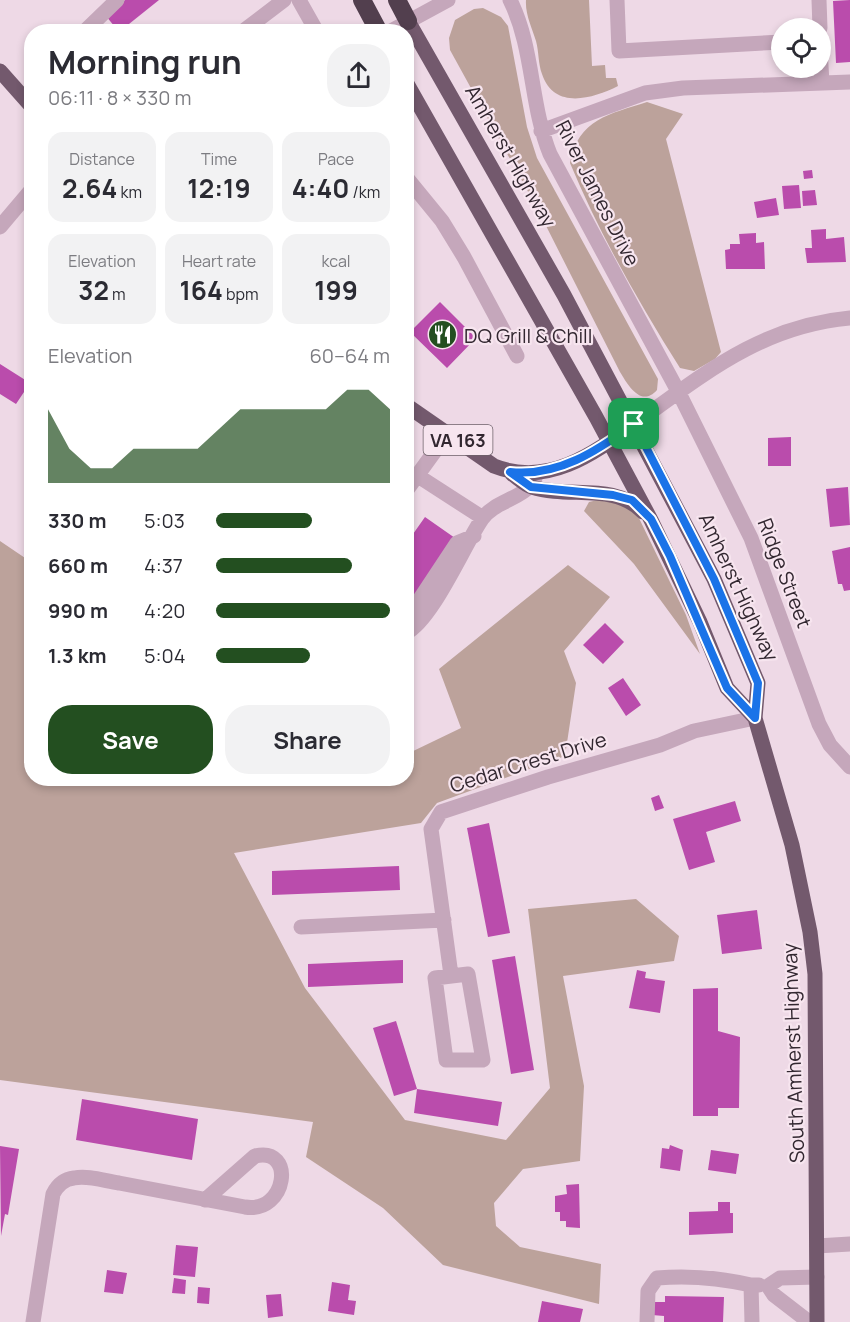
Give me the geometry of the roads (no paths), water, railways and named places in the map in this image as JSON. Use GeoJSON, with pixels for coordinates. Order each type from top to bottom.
{"type":"FeatureCollection","features":[{"type":"Feature","properties":{"kind":"highway"},"geometry":{"type":"LineString","coordinates":[[362,0],[375,24]]}},
{"type":"Feature","properties":{"kind":"highway","name":"Amherst Highway"},"geometry":{"type":"LineString","coordinates":[[397,0],[408,21]]}},
{"type":"Feature","properties":{"kind":"main road","name":"Amherst Highway"},"geometry":{"type":"LineString","coordinates":[[414,32],[634,424],[714,579],[758,683],[755,718]]}},
{"type":"Feature","properties":{"kind":"main road"},"geometry":{"type":"LineString","coordinates":[[0,71],[24,98]]}},
{"type":"Feature","properties":{"kind":"main road"},"geometry":{"type":"LineString","coordinates":[[414,96],[651,519],[700,622],[727,688],[755,718]]}},
{"type":"Feature","properties":{"kind":"main road","name":"VA 163"},"geometry":{"type":"LineString","coordinates":[[414,410],[494,466],[534,480]]}},
{"type":"Feature","properties":{"kind":"main road"},"geometry":{"type":"LineString","coordinates":[[534,480],[609,443],[634,424]]}},
{"type":"Feature","properties":{"kind":"main road"},"geometry":{"type":"LineString","coordinates":[[534,480],[632,500],[651,519]]}},
{"type":"Feature","properties":{"kind":"main road","name":"South Amherst Highway"},"geometry":{"type":"LineString","coordinates":[[755,718],[792,845],[810,932],[815,974],[818,1322]]}},
{"type":"Feature","properties":{"kind":"street"},"geometry":{"type":"LineString","coordinates":[[92,24],[117,0]]}},
{"type":"Feature","properties":{"kind":"street"},"geometry":{"type":"LineString","coordinates":[[252,24],[284,0]]}},
{"type":"Feature","properties":{"kind":"street"},"geometry":{"type":"LineString","coordinates":[[299,0],[312,24]]}},
{"type":"Feature","properties":{"kind":"street"},"geometry":{"type":"LineString","coordinates":[[403,24],[448,0]]}},
{"type":"Feature","properties":{"kind":"street","name":"River James Drive"},"geometry":{"type":"LineString","coordinates":[[510,0],[524,43],[541,131],[550,154],[679,393]]}},
{"type":"Feature","properties":{"kind":"street"},"geometry":{"type":"LineString","coordinates":[[617,0],[619,51],[771,43]]}},
{"type":"Feature","properties":{"kind":"street"},"geometry":{"type":"LineString","coordinates":[[819,0],[820,18]]}},
{"type":"Feature","properties":{"kind":"street"},"geometry":{"type":"LineString","coordinates":[[822,78],[822,83]]}},
{"type":"Feature","properties":{"kind":"street"},"geometry":{"type":"LineString","coordinates":[[541,131],[645,93],[683,88],[850,82]]}},
{"type":"Feature","properties":{"kind":"street"},"geometry":{"type":"LineString","coordinates":[[414,187],[442,221],[459,248],[517,356]]}},
{"type":"Feature","properties":{"kind":"street"},"geometry":{"type":"LineString","coordinates":[[0,227],[24,198]]}},
{"type":"Feature","properties":{"kind":"street"},"geometry":{"type":"LineString","coordinates":[[634,424],[742,350],[775,333],[802,325],[850,318]]}},
{"type":"Feature","properties":{"kind":"street","name":"Ridge Street"},"geometry":{"type":"LineString","coordinates":[[679,393],[751,538],[819,724],[847,765]]}},
{"type":"Feature","properties":{"kind":"street"},"geometry":{"type":"LineString","coordinates":[[414,481],[448,433]]}},
{"type":"Feature","properties":{"kind":"street"},"geometry":{"type":"LineString","coordinates":[[418,476],[483,518]]}},
{"type":"Feature","properties":{"kind":"street"},"geometry":{"type":"LineString","coordinates":[[414,627],[432,604],[483,518],[534,480]]}},
{"type":"Feature","properties":{"kind":"street"},"geometry":{"type":"LineString","coordinates":[[414,608],[457,543],[474,536]]}},
{"type":"Feature","properties":{"kind":"street","name":"Cedar Crest Drive"},"geometry":{"type":"LineString","coordinates":[[450,975],[431,829],[441,812],[548,777],[660,745],[694,731],[755,718]]}},
{"type":"Feature","properties":{"kind":"street"},"geometry":{"type":"LineString","coordinates":[[301,927],[444,920]]}},
{"type":"Feature","properties":{"kind":"street"},"geometry":{"type":"LineString","coordinates":[[468,974],[483,1060],[446,1060],[435,978],[450,975],[468,974]]}},
{"type":"Feature","properties":{"kind":"street"},"geometry":{"type":"LineString","coordinates":[[33,1322],[53,1194],[62,1182],[82,1177],[205,1200],[251,1208],[269,1202],[281,1182],[279,1163],[273,1157],[263,1154],[255,1156],[205,1200]]}},
{"type":"Feature","properties":{"kind":"street"},"geometry":{"type":"LineString","coordinates":[[817,1246],[850,1245]]}},
{"type":"Feature","properties":{"kind":"street"},"geometry":{"type":"LineString","coordinates":[[646,1322],[648,1291],[657,1278],[681,1276],[722,1278],[751,1285],[768,1286],[780,1278],[817,1277]]}},
{"type":"Feature","properties":{"kind":"street"},"geometry":{"type":"LineString","coordinates":[[751,1285],[752,1322]]}},
{"type":"Feature","properties":{"kind":"street"},"geometry":{"type":"LineString","coordinates":[[768,1286],[774,1295],[809,1322]]}},
{"type":"Feature","properties":{"kind":"place","name":"DQ Grill & Chill"},"geometry":{"type":"Point","coordinates":[443,335]}}]}
